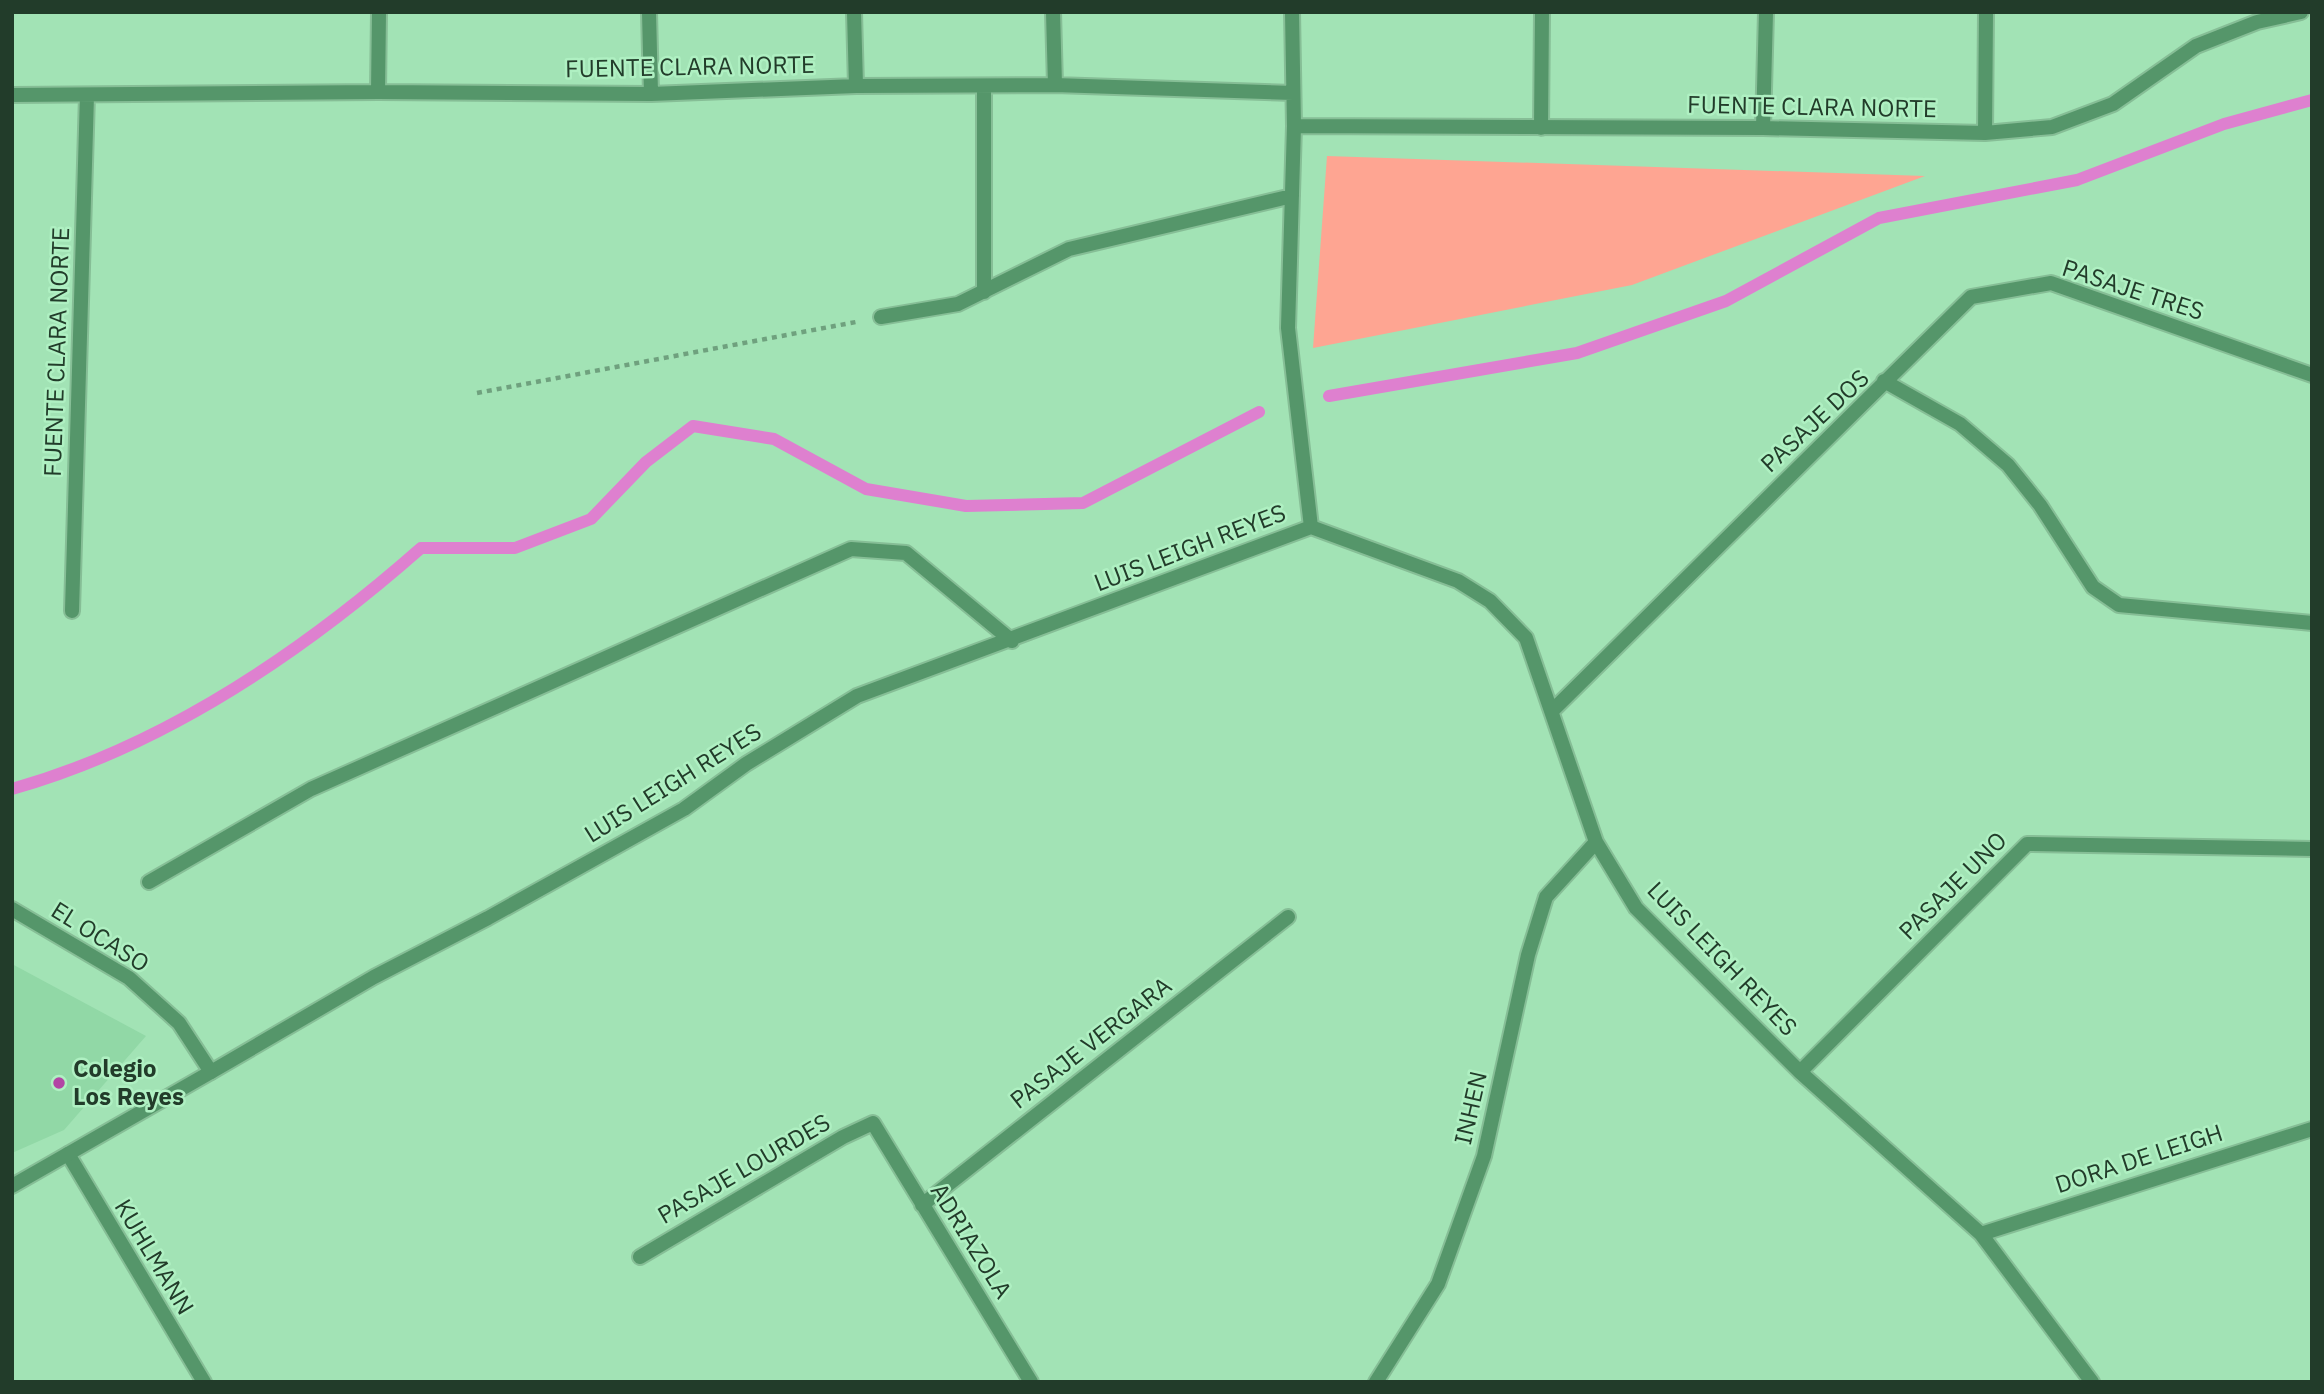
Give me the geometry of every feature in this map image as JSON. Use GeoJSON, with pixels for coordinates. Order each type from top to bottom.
{"type":"FeatureCollection","features":[{"type":"Feature","properties":{"kind":"street"},"geometry":{"type":"LineString","coordinates":[[378,92],[379,12]]}},
{"type":"Feature","properties":{"kind":"street"},"geometry":{"type":"LineString","coordinates":[[649,12],[651,94]]}},
{"type":"Feature","properties":{"kind":"street"},"geometry":{"type":"LineString","coordinates":[[854,12],[856,86]]}},
{"type":"Feature","properties":{"kind":"street"},"geometry":{"type":"LineString","coordinates":[[1053,12],[1055,85]]}},
{"type":"Feature","properties":{"kind":"street"},"geometry":{"type":"LineString","coordinates":[[1293,12],[1294,126],[1288,328],[1311,527]]}},
{"type":"Feature","properties":{"kind":"street"},"geometry":{"type":"LineString","coordinates":[[1541,128],[1542,12]]}},
{"type":"Feature","properties":{"kind":"street"},"geometry":{"type":"LineString","coordinates":[[1763,128],[1766,12]]}},
{"type":"Feature","properties":{"kind":"street"},"geometry":{"type":"LineString","coordinates":[[1985,133],[1986,12]]}},
{"type":"Feature","properties":{"kind":"street","name":"FUENTE CLARA NORTE"},"geometry":{"type":"LineString","coordinates":[[1294,126],[1763,128],[1985,133],[2052,127],[2113,104],[2196,46],[2253,17],[2301,12]]}},
{"type":"Feature","properties":{"kind":"street","name":"FUENTE CLARA NORTE"},"geometry":{"type":"LineString","coordinates":[[12,95],[378,92],[651,94],[856,86],[1055,85],[1293,93]]}},
{"type":"Feature","properties":{"kind":"street"},"geometry":{"type":"LineString","coordinates":[[984,86],[984,292]]}},
{"type":"Feature","properties":{"kind":"street","name":"FUENTE CLARA NORTE"},"geometry":{"type":"LineString","coordinates":[[72,611],[87,95]]}},
{"type":"Feature","properties":{"kind":"street"},"geometry":{"type":"LineString","coordinates":[[881,317],[958,304],[1069,249],[1292,196]]}},
{"type":"Feature","properties":{"kind":"street","name":"PASAJE TRES"},"geometry":{"type":"LineString","coordinates":[[1884,381],[1971,297],[2051,283],[2312,375]]}},
{"type":"Feature","properties":{"kind":"street","name":"PASAJE DOS"},"geometry":{"type":"LineString","coordinates":[[1553,710],[1884,381],[1960,424],[2008,466],[2040,505],[2093,587],[2119,605],[2312,623]]}},
{"type":"Feature","properties":{"kind":"street","name":"LUIS LEIGH REYES"},"geometry":{"type":"LineString","coordinates":[[68,1154],[374,977],[488,918],[684,808],[746,764],[857,696],[1012,641],[1255,545],[1311,527],[1458,581],[1490,601],[1526,638],[1553,710],[1596,842],[1636,908],[1800,1072],[1981,1234],[2092,1382]]}},
{"type":"Feature","properties":{"kind":"street"},"geometry":{"type":"LineString","coordinates":[[149,882],[311,789],[851,549],[906,554],[1012,641]]}},
{"type":"Feature","properties":{"kind":"street","name":"INHEN"},"geometry":{"type":"LineString","coordinates":[[1376,1382],[1438,1284],[1485,1156],[1528,955],[1546,897],[1596,842]]}},
{"type":"Feature","properties":{"kind":"street","name":"PASAJE UNO"},"geometry":{"type":"LineString","coordinates":[[1800,1072],[2026,844],[2312,849]]}},
{"type":"Feature","properties":{"kind":"street","name":"EL OCASO"},"geometry":{"type":"LineString","coordinates":[[12,909],[129,978],[180,1023],[211,1072]]}},
{"type":"Feature","properties":{"kind":"street","name":"PASAJE VERGARA"},"geometry":{"type":"LineString","coordinates":[[922,1205],[1288,917]]}},
{"type":"Feature","properties":{"kind":"street","name":"ADRIAZOLA"},"geometry":{"type":"LineString","coordinates":[[873,1124],[1031,1382]]}},
{"type":"Feature","properties":{"kind":"street","name":"PASAJE LOURDES"},"geometry":{"type":"LineString","coordinates":[[640,1256],[843,1137],[873,1124]]}},
{"type":"Feature","properties":{"kind":"street","name":"DORA DE LEIGH"},"geometry":{"type":"LineString","coordinates":[[1981,1234],[2312,1129]]}},
{"type":"Feature","properties":{"kind":"street"},"geometry":{"type":"LineString","coordinates":[[12,1186],[68,1154]]}},
{"type":"Feature","properties":{"kind":"street","name":"KUHLMANN"},"geometry":{"type":"LineString","coordinates":[[68,1154],[204,1382]]}},
{"type":"Feature","properties":{"kind":"path"},"geometry":{"type":"LineString","coordinates":[[477,393],[881,317]]}},
{"type":"Feature","properties":{"kind":"shaded area"},"geometry":{"type":"Polygon","coordinates":[[[1327,156],[1925,176],[1632,285],[1313,348],[1327,156]]]}},
{"type":"Feature","properties":{"kind":"shaded area","name":"Colegio Los Reyes"},"geometry":{"type":"Polygon","coordinates":[[[12,964],[146,1036],[64,1130],[12,1153],[12,964]]]}},
{"type":"Feature","properties":{"kind":"waterway"},"geometry":{"type":"LineString","coordinates":[[1329,396],[1577,353],[1726,301],[1879,218],[2077,180],[2224,124],[2312,100]]}},
{"type":"Feature","properties":{"kind":"waterway"},"geometry":{"type":"LineString","coordinates":[[12,789],[69,771],[124,748],[230,691],[329,623],[421,548],[515,548],[591,519],[646,462],[693,426],[774,439],[866,489],[966,506],[1083,503],[1259,412]]}},
{"type":"Feature","properties":{"kind":"place","name":"Colegio Los Reyes"},"geometry":{"type":"Point","coordinates":[59,1083]}}]}
